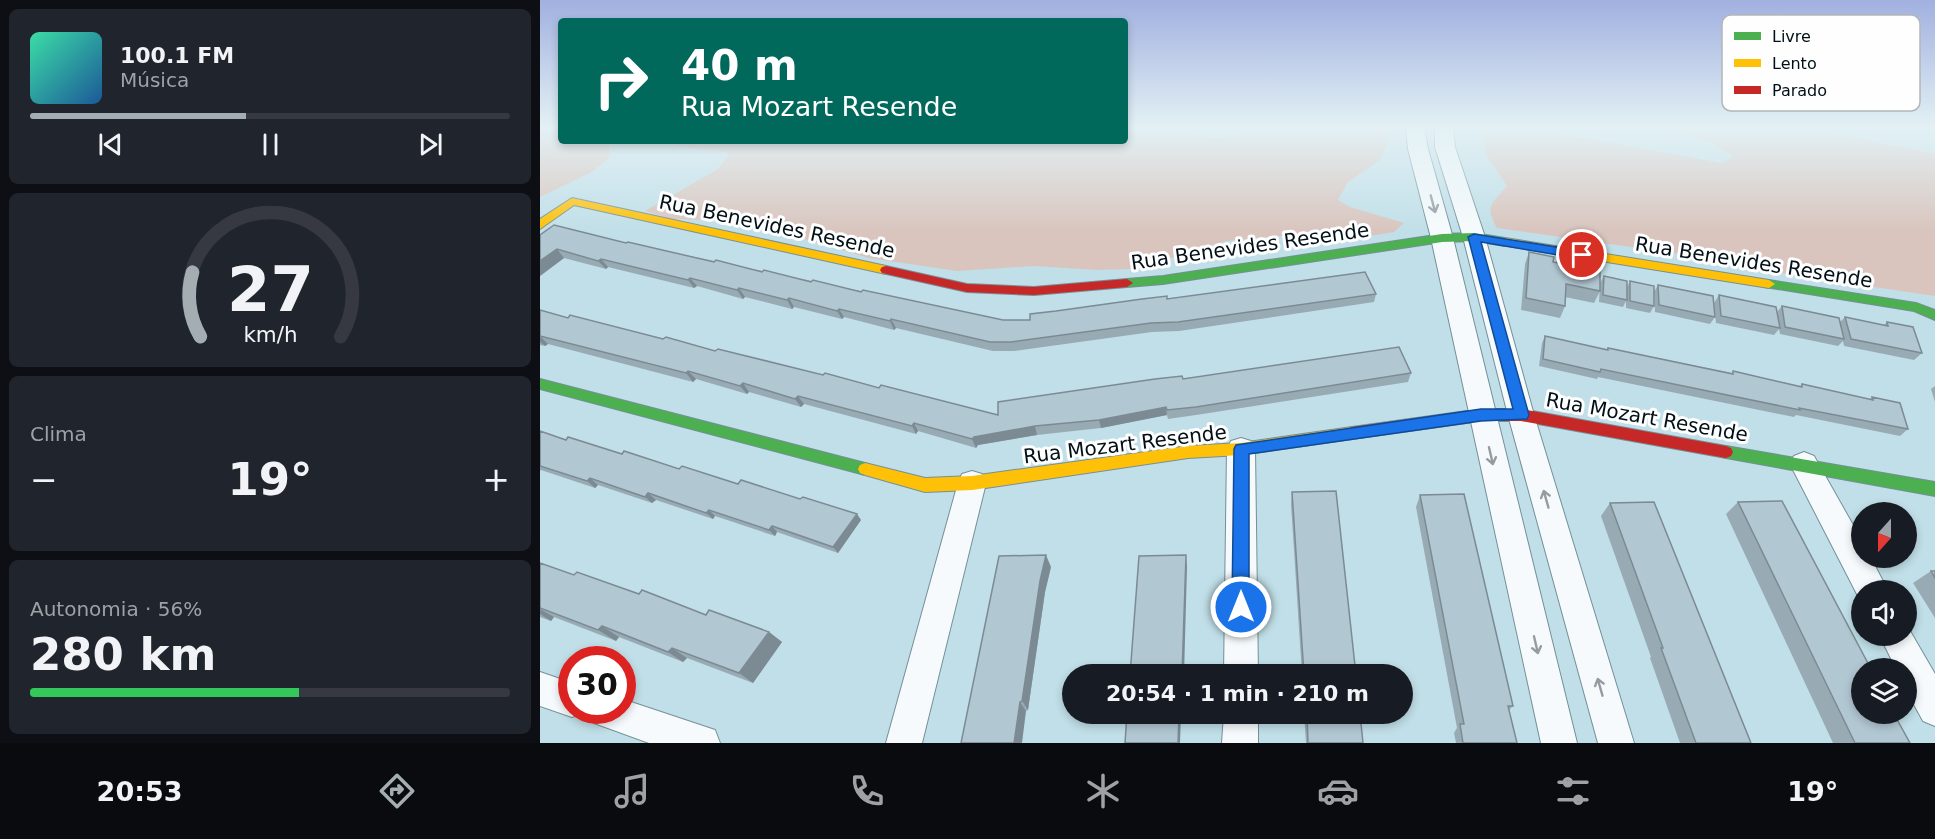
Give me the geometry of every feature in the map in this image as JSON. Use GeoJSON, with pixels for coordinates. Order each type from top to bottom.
{"type":"FeatureCollection","features":[{"type":"Feature","properties":{"kind":"street"},"geometry":{"type":"LineString","coordinates":[[1421,162],[1442,238],[1481,415],[1559,743]]}},
{"type":"Feature","properties":{"kind":"street"},"geometry":{"type":"LineString","coordinates":[[1450,162],[1474,237],[1521,415],[1616,743]]}},
{"type":"Feature","properties":{"kind":"street","name":"Rua Benevides Resende"},"geometry":{"type":"LineString","coordinates":[[540,225],[572,201],[968,288],[1023,291],[1162,280],[1442,238],[1474,237],[1916,307],[1935,315]]}},
{"type":"Feature","properties":{"kind":"street","name":"Rua Mozart Resende"},"geometry":{"type":"LineString","coordinates":[[540,384],[925,485],[972,483],[1188,452],[1241,449],[1481,415],[1521,415],[1935,489]]}},
{"type":"Feature","properties":{"kind":"street"},"geometry":{"type":"LineString","coordinates":[[1241,449],[1241,664]]}},
{"type":"Feature","properties":{"kind":"street"},"geometry":{"type":"LineString","coordinates":[[1804,464],[1866,580]]}},
{"type":"Feature","properties":{"kind":"street"},"geometry":{"type":"LineString","coordinates":[[904,743],[972,483]]}},
{"type":"Feature","properties":{"kind":"street"},"geometry":{"type":"LineString","coordinates":[[1901,646],[1935,710]]}},
{"type":"Feature","properties":{"kind":"street"},"geometry":{"type":"LineString","coordinates":[[540,689],[558,695]]}},
{"type":"Feature","properties":{"kind":"street"},"geometry":{"type":"LineString","coordinates":[[636,721],[702,743]]}},
{"type":"Feature","properties":{"kind":"street"},"geometry":{"type":"LineString","coordinates":[[1240,724],[1240,743]]}},
{"type":"Feature","properties":{"kind":"shaded area"},"geometry":{"type":"Polygon","coordinates":[[[540,162],[604,162],[592,172],[540,197],[540,162]]]}},
{"type":"Feature","properties":{"kind":"shaded area"},"geometry":{"type":"Polygon","coordinates":[[[723,162],[1378,162],[1348,182],[1338,200],[1350,207],[1404,223],[1394,232],[1377,235],[1280,236],[1226,241],[1135,269],[1097,270],[1034,266],[957,271],[869,258],[774,230],[710,220],[672,219],[645,211],[718,169],[723,162]]]}},
{"type":"Feature","properties":{"kind":"shaded area"},"geometry":{"type":"Polygon","coordinates":[[[1490,162],[1935,162],[1935,296],[1773,272],[1694,256],[1497,228],[1490,209],[1507,186],[1490,162]]]}},
{"type":"Feature","properties":{"kind":"building"},"geometry":{"type":"Polygon","coordinates":[[[554,225],[714,262],[716,260],[762,272],[764,270],[811,282],[813,280],[861,292],[863,290],[1003,320],[1030,320],[1030,314],[1167,296],[1167,299],[1365,272],[1376,294],[1178,322],[1151,323],[1011,342],[990,342],[891,319],[890,321],[839,309],[837,311],[789,298],[787,300],[739,288],[737,290],[690,278],[688,280],[601,259],[598,261],[557,249],[540,261],[540,235],[554,225]]]}},
{"type":"Feature","properties":{"kind":"building"},"geometry":{"type":"Polygon","coordinates":[[[1529,252],[1554,257],[1553,262],[1600,272],[1600,291],[1566,284],[1565,306],[1526,298],[1529,252]]]}},
{"type":"Feature","properties":{"kind":"building"},"geometry":{"type":"Polygon","coordinates":[[[1604,276],[1627,281],[1627,300],[1603,295],[1604,276]]]}},
{"type":"Feature","properties":{"kind":"building"},"geometry":{"type":"Polygon","coordinates":[[[1630,281],[1654,286],[1654,306],[1630,301],[1630,281]]]}},
{"type":"Feature","properties":{"kind":"building"},"geometry":{"type":"Polygon","coordinates":[[[1658,285],[1713,296],[1715,317],[1659,305],[1658,285]]]}},
{"type":"Feature","properties":{"kind":"building"},"geometry":{"type":"Polygon","coordinates":[[[1719,295],[1776,307],[1780,328],[1721,316],[1719,295]]]}},
{"type":"Feature","properties":{"kind":"building"},"geometry":{"type":"Polygon","coordinates":[[[1782,306],[1839,318],[1844,339],[1785,327],[1782,306]]]}},
{"type":"Feature","properties":{"kind":"building"},"geometry":{"type":"Polygon","coordinates":[[[540,310],[568,318],[570,315],[663,339],[666,337],[715,351],[718,349],[823,375],[825,373],[879,388],[881,385],[998,415],[998,402],[1155,379],[1182,376],[1183,379],[1399,347],[1411,373],[1196,407],[1167,410],[1166,407],[1099,420],[1035,426],[972,439],[798,396],[795,399],[743,383],[740,386],[688,371],[686,373],[540,336],[540,310]]]}},
{"type":"Feature","properties":{"kind":"building"},"geometry":{"type":"Polygon","coordinates":[[[1845,317],[1888,326],[1887,322],[1913,327],[1922,353],[1851,339],[1845,317]]]}},
{"type":"Feature","properties":{"kind":"building"},"geometry":{"type":"Polygon","coordinates":[[[1545,336],[1733,374],[1733,371],[1802,387],[1802,384],[1873,400],[1872,397],[1900,403],[1908,429],[1799,408],[1800,410],[1601,369],[1600,372],[1543,359],[1545,336]]]}},
{"type":"Feature","properties":{"kind":"building"},"geometry":{"type":"Polygon","coordinates":[[[540,431],[622,454],[624,451],[679,469],[682,466],[738,484],[741,480],[857,514],[833,547],[772,526],[769,530],[709,510],[706,513],[648,493],[645,497],[590,478],[587,481],[540,466],[540,431]]]}},
{"type":"Feature","properties":{"kind":"building"},"geometry":{"type":"Polygon","coordinates":[[[1336,491],[1355,664],[1303,664],[1292,492],[1336,491]]]}},
{"type":"Feature","properties":{"kind":"building"},"geometry":{"type":"Polygon","coordinates":[[[1464,494],[1513,706],[1508,706],[1517,743],[1463,743],[1460,724],[1464,724],[1420,495],[1464,494]]]}},
{"type":"Feature","properties":{"kind":"building"},"geometry":{"type":"Polygon","coordinates":[[[1782,501],[1851,631],[1851,646],[1859,646],[1865,658],[1851,658],[1851,724],[1900,724],[1910,743],[1855,743],[1738,502],[1782,501]]]}},
{"type":"Feature","properties":{"kind":"building"},"geometry":{"type":"Polygon","coordinates":[[[1654,502],[1751,743],[1696,743],[1610,503],[1654,502]]]}},
{"type":"Feature","properties":{"kind":"building"},"geometry":{"type":"Polygon","coordinates":[[[1046,555],[1014,743],[961,743],[999,556],[1046,555]]]}},
{"type":"Feature","properties":{"kind":"building"},"geometry":{"type":"Polygon","coordinates":[[[1186,555],[1182,664],[1131,664],[1139,556],[1186,555]]]}},
{"type":"Feature","properties":{"kind":"building"},"geometry":{"type":"Polygon","coordinates":[[[540,563],[574,575],[577,572],[639,594],[642,590],[706,615],[709,610],[769,632],[739,673],[672,648],[668,652],[602,626],[598,630],[540,608],[540,563]]]}},
{"type":"Feature","properties":{"kind":"building"},"geometry":{"type":"Polygon","coordinates":[[[1126,724],[1179,724],[1178,743],[1125,743],[1126,724]]]}},
{"type":"Feature","properties":{"kind":"building"},"geometry":{"type":"Polygon","coordinates":[[[1307,724],[1361,724],[1363,743],[1308,743],[1307,724]]]}},
{"type":"Feature","properties":{"kind":"traffic: fast"},"geometry":{"type":"LineString","coordinates":[[1127,283],[1163,280],[1442,238],[1474,237],[1505,242]]}},
{"type":"Feature","properties":{"kind":"traffic: fast"},"geometry":{"type":"LineString","coordinates":[[1769,284],[1916,307],[1935,315]]}},
{"type":"Feature","properties":{"kind":"traffic: fast"},"geometry":{"type":"LineString","coordinates":[[540,384],[865,469]]}},
{"type":"Feature","properties":{"kind":"traffic: fast"},"geometry":{"type":"LineString","coordinates":[[1726,452],[1935,489]]}},
{"type":"Feature","properties":{"kind":"traffic: slow"},"geometry":{"type":"LineString","coordinates":[[540,225],[572,201],[886,270]]}},
{"type":"Feature","properties":{"kind":"traffic: slow"},"geometry":{"type":"LineString","coordinates":[[1505,242],[1769,284]]}},
{"type":"Feature","properties":{"kind":"traffic: slow"},"geometry":{"type":"LineString","coordinates":[[865,469],[925,485],[972,483],[1188,452],[1241,449],[1352,433]]}},
{"type":"Feature","properties":{"kind":"traffic: jam"},"geometry":{"type":"LineString","coordinates":[[886,270],[967,288],[1034,291],[1127,283]]}},
{"type":"Feature","properties":{"kind":"traffic: jam"},"geometry":{"type":"LineString","coordinates":[[1352,433],[1481,415],[1521,415],[1726,452]]}},
{"type":"Feature","properties":{"kind":"route"},"geometry":{"type":"LineString","coordinates":[[1241,607],[1241,449],[1481,415],[1521,415],[1474,237],[1582,255]]}}]}
